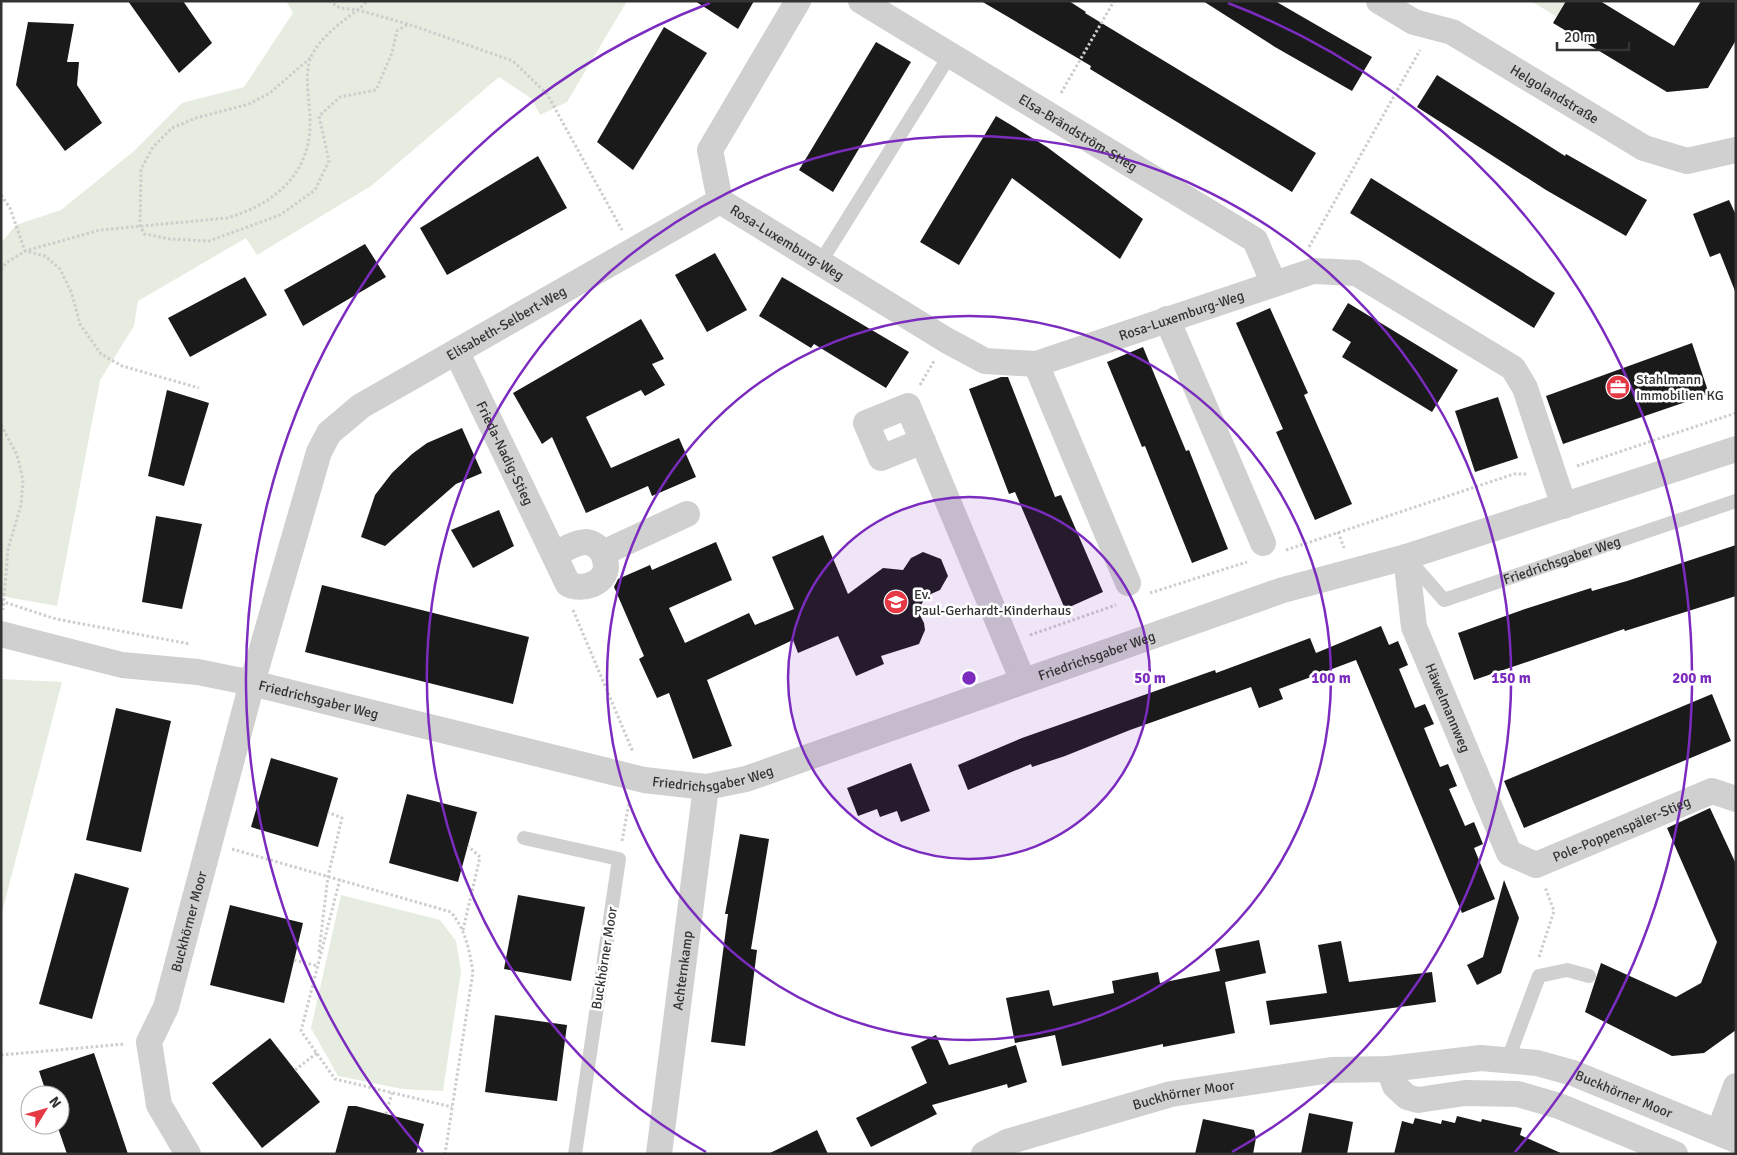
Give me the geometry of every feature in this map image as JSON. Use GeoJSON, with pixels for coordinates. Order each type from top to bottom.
{"type":"FeatureCollection","features":[{"type":"Feature","properties":{"kind":"street"},"geometry":{"type":"LineString","coordinates":[[720,202],[710,150],[798,1]]}},
{"type":"Feature","properties":{"kind":"street","name":"Elsa-Brändström-Stieg"},"geometry":{"type":"LineString","coordinates":[[861,1],[1256,240],[1274,284]]}},
{"type":"Feature","properties":{"kind":"street","name":"Helgolandstraße"},"geometry":{"type":"LineString","coordinates":[[1379,1],[1414,22],[1452,32],[1644,148],[1687,161],[1736,150]]}},
{"type":"Feature","properties":{"kind":"street","name":"Elisabeth-Selbert-Weg"},"geometry":{"type":"LineString","coordinates":[[252,683],[319,452],[329,433],[361,406],[720,202]]}},
{"type":"Feature","properties":{"kind":"street","name":"Rosa-Luxemburg-Weg"},"geometry":{"type":"LineString","coordinates":[[720,202],[946,340],[985,361],[1036,364],[1313,270],[1356,273],[1513,368],[1525,388],[1564,506]]}},
{"type":"Feature","properties":{"kind":"street"},"geometry":{"type":"LineString","coordinates":[[1168,320],[1263,552]]}},
{"type":"Feature","properties":{"kind":"street","name":"Frieda-Nadig-Stieg"},"geometry":{"type":"LineString","coordinates":[[457,353],[568,584],[574,587]]}},
{"type":"Feature","properties":{"kind":"street"},"geometry":{"type":"LineString","coordinates":[[1036,364],[1132,593]]}},
{"type":"Feature","properties":{"kind":"street"},"geometry":{"type":"LineString","coordinates":[[923,441],[881,458],[866,423],[908,406],[923,441],[1023,681]]}},
{"type":"Feature","properties":{"kind":"street","name":"Friedrichsgaber Weg"},"geometry":{"type":"LineString","coordinates":[[3,634],[122,665],[198,672],[252,683],[706,787],[746,779],[1282,590],[1406,557],[1736,449]]}},
{"type":"Feature","properties":{"kind":"street"},"geometry":{"type":"LineString","coordinates":[[604,553],[687,514]]}},
{"type":"Feature","properties":{"kind":"street"},"geometry":{"type":"LineString","coordinates":[[555,554],[588,541],[595,543],[604,553],[606,566],[603,575],[590,586],[574,587]]}},
{"type":"Feature","properties":{"kind":"street","name":"Häwelmannweg"},"geometry":{"type":"LineString","coordinates":[[1406,557],[1414,627],[1509,853]]}},
{"type":"Feature","properties":{"kind":"street","name":"Buckhörner Moor"},"geometry":{"type":"LineString","coordinates":[[149,1042],[166,1008],[252,683]]}},
{"type":"Feature","properties":{"kind":"street","name":"Achternkamp"},"geometry":{"type":"LineString","coordinates":[[658,1154],[706,787]]}},
{"type":"Feature","properties":{"kind":"street","name":"Pole-Poppenspäler-Stieg"},"geometry":{"type":"LineString","coordinates":[[1509,853],[1536,866],[1712,791],[1736,799]]}},
{"type":"Feature","properties":{"kind":"street"},"geometry":{"type":"LineString","coordinates":[[149,1042],[159,1105],[188,1154]]}},
{"type":"Feature","properties":{"kind":"street","name":"Buckhörner Moor"},"geometry":{"type":"LineString","coordinates":[[984,1154],[1007,1142],[1171,1094],[1331,1070],[1389,1069],[1481,1058],[1538,1063],[1572,1073],[1727,1136]]}},
{"type":"Feature","properties":{"kind":"street"},"geometry":{"type":"LineString","coordinates":[[1504,1092],[1508,1059]]}},
{"type":"Feature","properties":{"kind":"street"},"geometry":{"type":"LineString","coordinates":[[1389,1069],[1400,1092],[1418,1100],[1465,1093],[1504,1092],[1533,1097],[1676,1154],[1689,1120]]}},
{"type":"Feature","properties":{"kind":"street"},"geometry":{"type":"LineString","coordinates":[[1727,1136],[1736,1086]]}},
{"type":"Feature","properties":{"kind":"lane"},"geometry":{"type":"LineString","coordinates":[[820,263],[950,55]]}},
{"type":"Feature","properties":{"kind":"lane","name":"Friedrichsgaber Weg"},"geometry":{"type":"LineString","coordinates":[[1406,557],[1444,600],[1736,501]]}},
{"type":"Feature","properties":{"kind":"lane"},"geometry":{"type":"LineString","coordinates":[[524,838],[619,859]]}},
{"type":"Feature","properties":{"kind":"lane","name":"Buckhörner Moor"},"geometry":{"type":"LineString","coordinates":[[575,1154],[619,859]]}},
{"type":"Feature","properties":{"kind":"lane"},"geometry":{"type":"LineString","coordinates":[[1508,1059],[1539,976],[1567,970],[1589,976]]}},
{"type":"Feature","properties":{"kind":"path"},"geometry":{"type":"LineString","coordinates":[[329,1],[340,8],[358,10],[408,24],[513,61],[547,94],[634,252]]}},
{"type":"Feature","properties":{"kind":"path"},"geometry":{"type":"LineString","coordinates":[[368,1],[328,34],[310,58],[270,93],[249,104],[196,118],[172,128],[153,147],[141,169],[140,225],[144,234],[170,239],[209,241],[280,215],[315,190],[328,161],[319,116],[340,97],[376,90],[392,53],[397,31],[408,24]]}},
{"type":"Feature","properties":{"kind":"path"},"geometry":{"type":"LineString","coordinates":[[1048,115],[1114,1]]}},
{"type":"Feature","properties":{"kind":"path"},"geometry":{"type":"LineString","coordinates":[[1313,270],[1306,252],[1433,27]]}},
{"type":"Feature","properties":{"kind":"path"},"geometry":{"type":"LineString","coordinates":[[1,270],[6,263],[25,251],[100,230],[140,225],[203,222],[227,218],[247,212],[273,197],[293,177],[306,157],[310,126],[308,90],[310,58]]}},
{"type":"Feature","properties":{"kind":"path"},"geometry":{"type":"LineString","coordinates":[[1,195],[10,208],[25,251]]}},
{"type":"Feature","properties":{"kind":"path"},"geometry":{"type":"LineString","coordinates":[[25,251],[45,256],[60,269],[72,294],[80,324],[101,354],[122,366],[199,388]]}},
{"type":"Feature","properties":{"kind":"path"},"geometry":{"type":"LineString","coordinates":[[908,406],[946,340]]}},
{"type":"Feature","properties":{"kind":"path"},"geometry":{"type":"LineString","coordinates":[[1011,653],[1016,639],[1132,593],[1514,474],[1553,474],[1736,413]]}},
{"type":"Feature","properties":{"kind":"path"},"geometry":{"type":"LineString","coordinates":[[1,425],[17,455],[23,480],[21,505],[8,549],[2,601],[3,634]]}},
{"type":"Feature","properties":{"kind":"path"},"geometry":{"type":"LineString","coordinates":[[574,587],[572,608],[640,771],[619,859]]}},
{"type":"Feature","properties":{"kind":"path"},"geometry":{"type":"LineString","coordinates":[[2,601],[56,619],[192,644]]}},
{"type":"Feature","properties":{"kind":"path"},"geometry":{"type":"LineString","coordinates":[[623,749],[633,752]]}},
{"type":"Feature","properties":{"kind":"path"},"geometry":{"type":"LineString","coordinates":[[633,752],[640,771]]}},
{"type":"Feature","properties":{"kind":"path"},"geometry":{"type":"LineString","coordinates":[[318,966],[328,876],[342,818],[328,812]]}},
{"type":"Feature","properties":{"kind":"path"},"geometry":{"type":"LineString","coordinates":[[209,842],[451,912],[463,930],[473,972],[445,1154]]}},
{"type":"Feature","properties":{"kind":"path"},"geometry":{"type":"LineString","coordinates":[[463,930],[480,856],[468,846]]}},
{"type":"Feature","properties":{"kind":"path"},"geometry":{"type":"LineString","coordinates":[[1536,866],[1554,911],[1537,965],[1539,976]]}},
{"type":"Feature","properties":{"kind":"path"},"geometry":{"type":"LineString","coordinates":[[340,879],[302,1031],[335,1079],[452,1107]]}},
{"type":"Feature","properties":{"kind":"path"},"geometry":{"type":"LineString","coordinates":[[294,960],[318,966]]}},
{"type":"Feature","properties":{"kind":"path"},"geometry":{"type":"LineString","coordinates":[[1,1055],[149,1042]]}},
{"type":"Feature","properties":{"kind":"path"},"geometry":{"type":"LineString","coordinates":[[295,1070],[317,1053]]}},
{"type":"Feature","properties":{"kind":"path"},"geometry":{"type":"LineString","coordinates":[[386,1114],[392,1092]]}},
{"type":"Feature","properties":{"kind":"shaded area"},"geometry":{"type":"Polygon","coordinates":[[[286,1],[627,1],[567,102],[540,115],[532,99],[499,77],[371,186],[257,255],[246,238],[138,301],[134,326],[100,380],[57,606],[1,596],[1,243],[16,225],[61,210],[134,151],[182,103],[244,87],[293,13],[286,1]]]}},
{"type":"Feature","properties":{"kind":"shaded area"},"geometry":{"type":"Polygon","coordinates":[[[1531,1],[1566,1],[1557,17],[1531,1]]]}},
{"type":"Feature","properties":{"kind":"shaded area"},"geometry":{"type":"Polygon","coordinates":[[[1,679],[62,682],[1,916],[1,679]]]}},
{"type":"Feature","properties":{"kind":"shaded area"},"geometry":{"type":"Polygon","coordinates":[[[341,895],[440,920],[456,941],[461,971],[443,1091],[402,1089],[338,1076],[311,1028],[341,895]]]}},
{"type":"Feature","properties":{"kind":"building"},"geometry":{"type":"Polygon","coordinates":[[[128,1],[183,1],[212,43],[179,73],[128,1]]]}},
{"type":"Feature","properties":{"kind":"building"},"geometry":{"type":"Polygon","coordinates":[[[695,1],[754,1],[738,29],[695,1]]]}},
{"type":"Feature","properties":{"kind":"building"},"geometry":{"type":"Polygon","coordinates":[[[981,1],[1069,1],[1085,13],[1316,153],[1292,192],[1090,69],[1091,66],[981,1]]]}},
{"type":"Feature","properties":{"kind":"building"},"geometry":{"type":"Polygon","coordinates":[[[1203,1],[1275,1],[1372,57],[1352,91],[1275,47],[1203,1]]]}},
{"type":"Feature","properties":{"kind":"building"},"geometry":{"type":"Polygon","coordinates":[[[1566,1],[1600,1],[1674,46],[1701,1],[1736,1],[1736,40],[1708,88],[1667,92],[1553,23],[1566,1]]]}},
{"type":"Feature","properties":{"kind":"building"},"geometry":{"type":"Polygon","coordinates":[[[28,22],[74,24],[67,62],[79,62],[77,85],[102,123],[65,151],[16,85],[28,22]]]}},
{"type":"Feature","properties":{"kind":"building"},"geometry":{"type":"Polygon","coordinates":[[[664,27],[707,53],[633,170],[597,142],[664,27]]]}},
{"type":"Feature","properties":{"kind":"building"},"geometry":{"type":"Polygon","coordinates":[[[876,42],[911,62],[833,192],[799,170],[876,42]]]}},
{"type":"Feature","properties":{"kind":"building"},"geometry":{"type":"Polygon","coordinates":[[[1437,75],[1565,156],[1566,154],[1647,200],[1626,236],[1546,190],[1417,107],[1437,75]]]}},
{"type":"Feature","properties":{"kind":"building"},"geometry":{"type":"Polygon","coordinates":[[[996,116],[1047,147],[1143,219],[1120,259],[1012,178],[959,265],[920,242],[996,116]]]}},
{"type":"Feature","properties":{"kind":"building"},"geometry":{"type":"Polygon","coordinates":[[[538,156],[567,208],[447,275],[420,228],[538,156]]]}},
{"type":"Feature","properties":{"kind":"building"},"geometry":{"type":"Polygon","coordinates":[[[1371,178],[1555,293],[1534,328],[1350,213],[1371,178]]]}},
{"type":"Feature","properties":{"kind":"building"},"geometry":{"type":"Polygon","coordinates":[[[1729,200],[1736,215],[1735,291],[1720,253],[1710,257],[1693,214],[1729,200]]]}},
{"type":"Feature","properties":{"kind":"building"},"geometry":{"type":"Polygon","coordinates":[[[365,244],[386,277],[303,326],[284,290],[365,244]]]}},
{"type":"Feature","properties":{"kind":"building"},"geometry":{"type":"Polygon","coordinates":[[[715,253],[747,310],[707,332],[675,275],[715,253]]]}},
{"type":"Feature","properties":{"kind":"building"},"geometry":{"type":"Polygon","coordinates":[[[245,277],[267,315],[190,357],[168,318],[245,277]]]}},
{"type":"Feature","properties":{"kind":"building"},"geometry":{"type":"Polygon","coordinates":[[[782,277],[909,352],[886,388],[814,344],[811,348],[759,316],[782,277]]]}},
{"type":"Feature","properties":{"kind":"building"},"geometry":{"type":"Polygon","coordinates":[[[1348,303],[1458,370],[1432,412],[1342,357],[1351,342],[1332,330],[1348,303]]]}},
{"type":"Feature","properties":{"kind":"building"},"geometry":{"type":"Polygon","coordinates":[[[1270,308],[1308,393],[1304,395],[1352,504],[1315,520],[1276,432],[1283,429],[1236,323],[1270,308]]]}},
{"type":"Feature","properties":{"kind":"building"},"geometry":{"type":"Polygon","coordinates":[[[641,319],[664,359],[652,364],[665,385],[645,396],[641,390],[586,417],[611,468],[679,438],[696,477],[652,496],[648,486],[586,513],[552,437],[542,444],[513,393],[641,319]]]}},
{"type":"Feature","properties":{"kind":"building"},"geometry":{"type":"Polygon","coordinates":[[[1692,343],[1709,394],[1563,444],[1546,396],[1692,343]]]}},
{"type":"Feature","properties":{"kind":"building"},"geometry":{"type":"Polygon","coordinates":[[[1143,347],[1186,451],[1189,450],[1228,549],[1192,563],[1145,446],[1142,447],[1107,362],[1143,347]]]}},
{"type":"Feature","properties":{"kind":"building"},"geometry":{"type":"Polygon","coordinates":[[[1001,377],[1008,377],[1055,497],[1061,495],[1103,592],[1065,609],[1015,492],[1009,494],[969,389],[1001,377]]]}},
{"type":"Feature","properties":{"kind":"building"},"geometry":{"type":"Polygon","coordinates":[[[167,390],[209,403],[184,486],[148,476],[167,390]]]}},
{"type":"Feature","properties":{"kind":"building"},"geometry":{"type":"Polygon","coordinates":[[[1498,397],[1518,458],[1475,472],[1455,411],[1498,397]]]}},
{"type":"Feature","properties":{"kind":"building"},"geometry":{"type":"Polygon","coordinates":[[[462,428],[482,473],[456,484],[385,546],[361,537],[375,495],[392,473],[427,443],[462,428]]]}},
{"type":"Feature","properties":{"kind":"building"},"geometry":{"type":"Polygon","coordinates":[[[499,510],[514,546],[473,568],[451,530],[499,510]]]}},
{"type":"Feature","properties":{"kind":"building"},"geometry":{"type":"Polygon","coordinates":[[[156,516],[202,524],[182,609],[142,602],[156,516]]]}},
{"type":"Feature","properties":{"kind":"building"},"geometry":{"type":"Polygon","coordinates":[[[823,535],[848,594],[883,568],[903,570],[911,558],[923,552],[941,559],[948,576],[940,590],[924,597],[919,613],[925,630],[919,644],[881,656],[884,664],[856,676],[838,636],[798,653],[793,640],[707,680],[732,746],[693,759],[669,693],[657,698],[639,659],[644,656],[614,587],[618,579],[650,565],[652,570],[716,542],[732,580],[669,608],[685,643],[749,613],[755,625],[794,609],[772,557],[823,535]]]}},
{"type":"Feature","properties":{"kind":"building"},"geometry":{"type":"Polygon","coordinates":[[[1736,545],[1736,596],[1625,631],[1624,629],[1474,680],[1458,633],[1591,588],[1592,591],[1627,581],[1736,545]]]}},
{"type":"Feature","properties":{"kind":"building"},"geometry":{"type":"Polygon","coordinates":[[[322,585],[529,637],[513,704],[305,652],[322,585]]]}},
{"type":"Feature","properties":{"kind":"building"},"geometry":{"type":"Polygon","coordinates":[[[1381,626],[1389,645],[1398,641],[1408,665],[1399,669],[1415,708],[1425,704],[1434,724],[1424,728],[1440,767],[1448,764],[1457,786],[1449,789],[1465,826],[1474,822],[1483,844],[1474,848],[1495,899],[1462,913],[1356,660],[1279,689],[1283,699],[1259,708],[1251,687],[1130,730],[1065,756],[1032,767],[1031,764],[968,790],[958,765],[1022,738],[1215,670],[1216,673],[1310,638],[1316,653],[1381,626]]]}},
{"type":"Feature","properties":{"kind":"building"},"geometry":{"type":"Polygon","coordinates":[[[1712,694],[1731,741],[1524,828],[1504,781],[1712,694]]]}},
{"type":"Feature","properties":{"kind":"building"},"geometry":{"type":"Polygon","coordinates":[[[116,708],[171,721],[141,852],[86,840],[116,708]]]}},
{"type":"Feature","properties":{"kind":"building"},"geometry":{"type":"Polygon","coordinates":[[[271,758],[338,778],[318,847],[251,827],[271,758]]]}},
{"type":"Feature","properties":{"kind":"building"},"geometry":{"type":"Polygon","coordinates":[[[911,763],[930,811],[901,822],[897,811],[880,817],[877,809],[858,816],[847,788],[911,763]]]}},
{"type":"Feature","properties":{"kind":"building"},"geometry":{"type":"Polygon","coordinates":[[[407,794],[477,812],[458,882],[389,863],[407,794]]]}},
{"type":"Feature","properties":{"kind":"building"},"geometry":{"type":"Polygon","coordinates":[[[1710,808],[1736,864],[1736,1030],[1704,1053],[1672,1056],[1585,1012],[1601,963],[1676,997],[1701,983],[1717,942],[1667,828],[1710,808]]]}},
{"type":"Feature","properties":{"kind":"building"},"geometry":{"type":"Polygon","coordinates":[[[740,834],[769,839],[751,949],[757,950],[745,1046],[711,1042],[728,914],[725,914],[740,834]]]}},
{"type":"Feature","properties":{"kind":"building"},"geometry":{"type":"Polygon","coordinates":[[[75,873],[129,888],[92,1019],[39,1004],[75,873]]]}},
{"type":"Feature","properties":{"kind":"building"},"geometry":{"type":"Polygon","coordinates":[[[1504,880],[1519,918],[1501,973],[1477,985],[1467,965],[1483,957],[1504,880]]]}},
{"type":"Feature","properties":{"kind":"building"},"geometry":{"type":"Polygon","coordinates":[[[518,895],[585,907],[571,981],[504,969],[518,895]]]}},
{"type":"Feature","properties":{"kind":"building"},"geometry":{"type":"Polygon","coordinates":[[[230,905],[303,923],[284,1003],[210,985],[230,905]]]}},
{"type":"Feature","properties":{"kind":"building"},"geometry":{"type":"Polygon","coordinates":[[[1259,940],[1266,973],[1225,982],[1235,1033],[1163,1047],[1163,1044],[1062,1066],[1055,1035],[1015,1043],[1006,998],[1049,990],[1053,1006],[1114,993],[1112,981],[1158,972],[1160,983],[1220,971],[1215,949],[1259,940]]]}},
{"type":"Feature","properties":{"kind":"building"},"geometry":{"type":"Polygon","coordinates":[[[1341,941],[1349,982],[1432,972],[1436,1002],[1270,1025],[1266,1001],[1327,993],[1318,945],[1341,941]]]}},
{"type":"Feature","properties":{"kind":"building"},"geometry":{"type":"Polygon","coordinates":[[[495,1015],[567,1025],[557,1101],[485,1092],[495,1015]]]}},
{"type":"Feature","properties":{"kind":"building"},"geometry":{"type":"Polygon","coordinates":[[[936,1035],[949,1065],[1016,1045],[1027,1082],[1008,1088],[1007,1084],[932,1105],[937,1114],[871,1147],[856,1118],[927,1083],[911,1047],[936,1035]]]}},
{"type":"Feature","properties":{"kind":"building"},"geometry":{"type":"Polygon","coordinates":[[[270,1038],[320,1102],[262,1148],[212,1083],[270,1038]]]}},
{"type":"Feature","properties":{"kind":"building"},"geometry":{"type":"Polygon","coordinates":[[[94,1053],[128,1154],[67,1154],[60,1135],[70,1135],[70,1085],[44,1085],[39,1071],[94,1053]]]}},
{"type":"Feature","properties":{"kind":"building"},"geometry":{"type":"Polygon","coordinates":[[[348,1106],[356,1106],[424,1124],[416,1154],[335,1154],[348,1106]]]}},
{"type":"Feature","properties":{"kind":"building"},"geometry":{"type":"Polygon","coordinates":[[[1309,1113],[1353,1122],[1347,1154],[1301,1154],[1309,1113]]]}},
{"type":"Feature","properties":{"kind":"building"},"geometry":{"type":"Polygon","coordinates":[[[1457,1116],[1481,1122],[1482,1119],[1522,1128],[1520,1135],[1563,1154],[1394,1154],[1402,1121],[1413,1124],[1415,1118],[1441,1124],[1442,1120],[1455,1123],[1457,1116]]]}},
{"type":"Feature","properties":{"kind":"building"},"geometry":{"type":"Polygon","coordinates":[[[1203,1119],[1254,1130],[1256,1138],[1253,1154],[1195,1154],[1203,1119]]]}},
{"type":"Feature","properties":{"kind":"building"},"geometry":{"type":"Polygon","coordinates":[[[817,1130],[828,1154],[768,1154],[817,1130]]]}},
{"type":"Feature","properties":{"kind":"place","name":"Stahlmann Immobilien KG"},"geometry":{"type":"Point","coordinates":[1618,387]}},
{"type":"Feature","properties":{"kind":"place","name":"Ev. Paul-Gerhardt-Kinderhaus"},"geometry":{"type":"Point","coordinates":[896,602]}}]}
